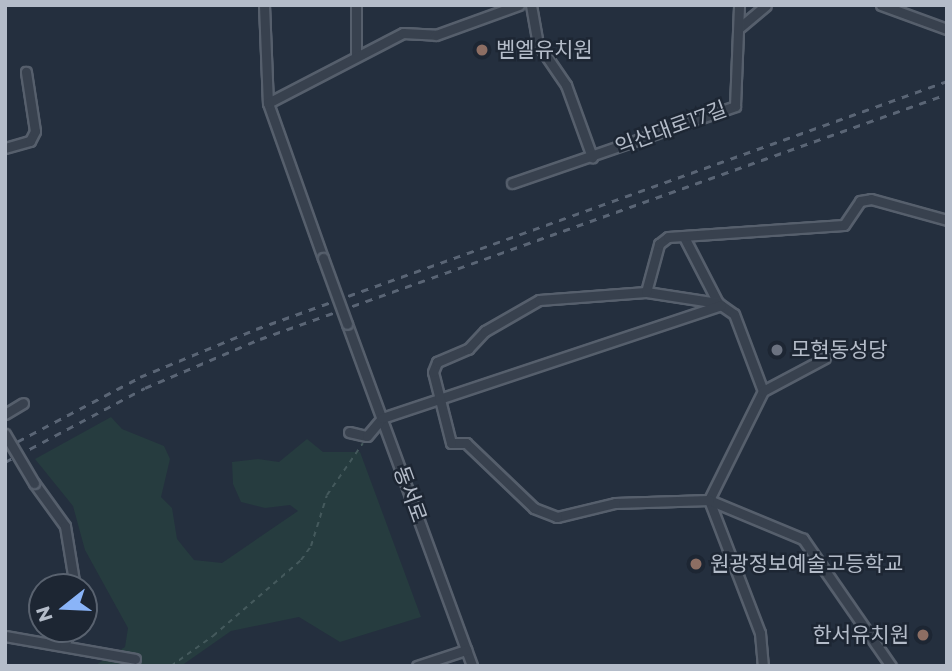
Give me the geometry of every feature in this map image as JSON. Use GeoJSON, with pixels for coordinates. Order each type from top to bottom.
{"type":"FeatureCollection","features":[{"type":"Feature","properties":{"kind":"street"},"geometry":{"type":"LineString","coordinates":[[264,5],[268,103],[356,54],[403,33],[436,35],[519,5]]}},
{"type":"Feature","properties":{"kind":"street"},"geometry":{"type":"LineString","coordinates":[[356,5],[356,54]]}},
{"type":"Feature","properties":{"kind":"street"},"geometry":{"type":"LineString","coordinates":[[512,183],[592,157],[566,85],[538,44],[531,5]]}},
{"type":"Feature","properties":{"kind":"street","name":"익산대로17길"},"geometry":{"type":"LineString","coordinates":[[592,157],[735,106],[739,5]]}},
{"type":"Feature","properties":{"kind":"street"},"geometry":{"type":"LineString","coordinates":[[739,28],[766,5]]}},
{"type":"Feature","properties":{"kind":"street"},"geometry":{"type":"LineString","coordinates":[[881,5],[947,29]]}},
{"type":"Feature","properties":{"kind":"street"},"geometry":{"type":"LineString","coordinates":[[5,148],[30,141],[35,131],[26,72]]}},
{"type":"Feature","properties":{"kind":"street","name":"동서로"},"geometry":{"type":"LineString","coordinates":[[268,103],[472,666]]}},
{"type":"Feature","properties":{"kind":"street"},"geometry":{"type":"LineString","coordinates":[[646,292],[659,244],[668,237],[845,225],[860,201],[871,199],[947,220]]}},
{"type":"Feature","properties":{"kind":"street"},"geometry":{"type":"LineString","coordinates":[[684,237],[720,304],[734,314],[763,391]]}},
{"type":"Feature","properties":{"kind":"street"},"geometry":{"type":"LineString","coordinates":[[720,304],[646,292],[540,300],[485,331],[468,349],[437,362],[433,372],[451,443],[466,443],[534,508],[557,517],[615,503],[709,500],[803,539],[891,666]]}},
{"type":"Feature","properties":{"kind":"street"},"geometry":{"type":"LineString","coordinates":[[349,432],[365,436],[382,418],[720,304]]}},
{"type":"Feature","properties":{"kind":"street"},"geometry":{"type":"LineString","coordinates":[[763,666],[760,633],[709,500],[763,391],[825,358]]}},
{"type":"Feature","properties":{"kind":"street"},"geometry":{"type":"LineString","coordinates":[[5,414],[23,403]]}},
{"type":"Feature","properties":{"kind":"street"},"geometry":{"type":"LineString","coordinates":[[5,434],[34,483],[65,526],[73,573]]}},
{"type":"Feature","properties":{"kind":"street"},"geometry":{"type":"LineString","coordinates":[[5,636],[135,659]]}},
{"type":"Feature","properties":{"kind":"street"},"geometry":{"type":"LineString","coordinates":[[417,666],[466,650]]}},
{"type":"Feature","properties":{"kind":"path"},"geometry":{"type":"LineString","coordinates":[[171,666],[244,611],[301,560],[311,546],[327,495],[359,453],[365,436]]}},
{"type":"Feature","properties":{"kind":"green space"},"geometry":{"type":"Polygon","coordinates":[[[111,417],[122,429],[164,446],[170,459],[161,497],[172,508],[177,539],[194,560],[222,563],[298,511],[290,505],[265,508],[241,502],[233,484],[232,462],[258,459],[279,462],[307,439],[323,452],[360,452],[421,617],[340,642],[299,617],[231,631],[181,666],[94,666],[125,647],[128,628],[85,550],[73,506],[35,459],[111,417]]]}},
{"type":"Feature","properties":{"kind":"railway"},"geometry":{"type":"LineString","coordinates":[[5,448],[140,377],[256,329],[947,81]]}},
{"type":"Feature","properties":{"kind":"railway"},"geometry":{"type":"LineString","coordinates":[[5,462],[145,388],[260,339],[947,94]]}},
{"type":"Feature","properties":{"kind":"place","name":"벧엘유치원"},"geometry":{"type":"Point","coordinates":[482,50]}},
{"type":"Feature","properties":{"kind":"place","name":"모현동성당"},"geometry":{"type":"Point","coordinates":[777,350]}},
{"type":"Feature","properties":{"kind":"place","name":"원광정보예술고등학교"},"geometry":{"type":"Point","coordinates":[696,564]}},
{"type":"Feature","properties":{"kind":"place","name":"한서유치원"},"geometry":{"type":"Point","coordinates":[923,635]}}]}
